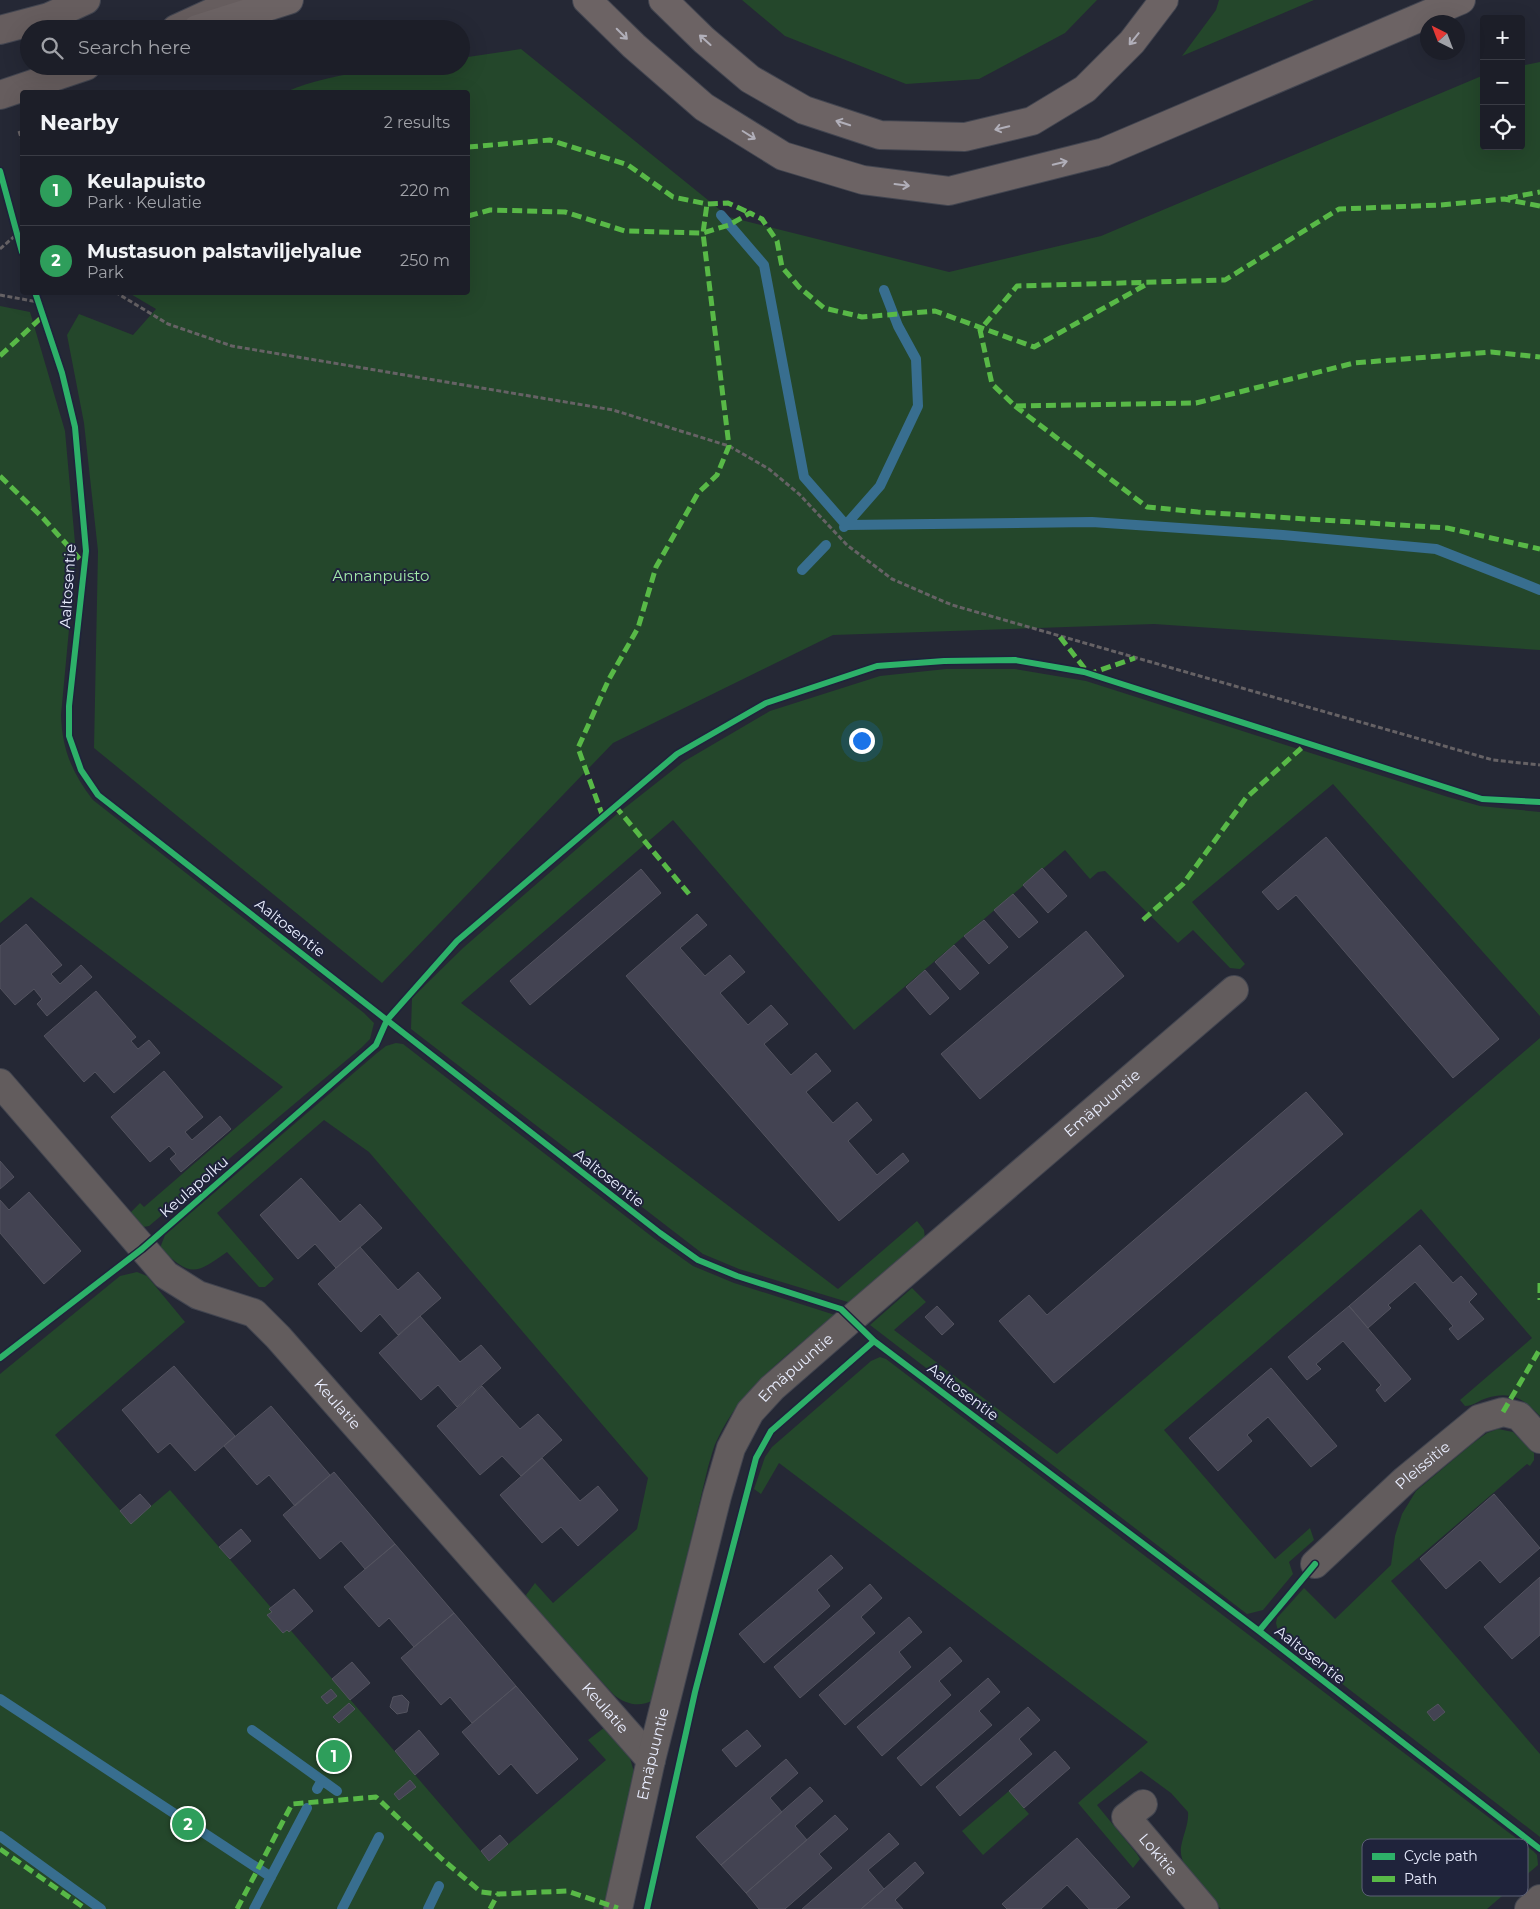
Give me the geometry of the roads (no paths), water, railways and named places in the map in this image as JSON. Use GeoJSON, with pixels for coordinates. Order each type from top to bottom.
{"type":"FeatureCollection","features":[{"type":"Feature","properties":{"kind":"highway"},"geometry":{"type":"LineString","coordinates":[[225,20],[289,0]]}},
{"type":"Feature","properties":{"kind":"highway"},"geometry":{"type":"LineString","coordinates":[[587,0],[634,46],[704,107],[783,156],[863,180],[949,191],[1104,152],[1461,0]]}},
{"type":"Feature","properties":{"kind":"highway"},"geometry":{"type":"LineString","coordinates":[[663,0],[704,40],[750,79],[804,110],[880,135],[965,137],[1032,120],[1085,89],[1132,42],[1164,0]]}},
{"type":"Feature","properties":{"kind":"main road"},"geometry":{"type":"LineString","coordinates":[[38,20],[49,17],[86,0]]}},
{"type":"Feature","properties":{"kind":"main road"},"geometry":{"type":"LineString","coordinates":[[196,20],[239,0]]}},
{"type":"Feature","properties":{"kind":"main road"},"geometry":{"type":"LineString","coordinates":[[0,30],[20,25]]}},
{"type":"Feature","properties":{"kind":"main road"},"geometry":{"type":"LineString","coordinates":[[0,95],[59,75]]}},
{"type":"Feature","properties":{"kind":"street","name":"Emäpuuntie"},"geometry":{"type":"LineString","coordinates":[[618,1909],[651,1760],[731,1448],[750,1412],[772,1388],[1234,990]]}},
{"type":"Feature","properties":{"kind":"street","name":"Keulatie"},"geometry":{"type":"LineString","coordinates":[[0,1083],[166,1275],[198,1295],[254,1313],[278,1337],[651,1760]]}},
{"type":"Feature","properties":{"kind":"street","name":"Pleissitie"},"geometry":{"type":"LineString","coordinates":[[1316,1564],[1404,1480],[1468,1426],[1479,1419],[1504,1412],[1519,1416],[1540,1439]]}},
{"type":"Feature","properties":{"kind":"street","name":"Lokitie"},"geometry":{"type":"LineString","coordinates":[[1143,1804],[1126,1817],[1204,1909]]}},
{"type":"Feature","properties":{"kind":"street"},"geometry":{"type":"LineString","coordinates":[[1529,1909],[1540,1900]]}},
{"type":"Feature","properties":{"kind":"waterway"},"geometry":{"type":"LineString","coordinates":[[721,215],[764,265],[804,477],[846,525],[1092,522],[1283,535],[1436,549],[1540,590]]}},
{"type":"Feature","properties":{"kind":"waterway"},"geometry":{"type":"LineString","coordinates":[[844,527],[880,486],[918,406],[916,359],[898,326],[884,290]]}},
{"type":"Feature","properties":{"kind":"waterway"},"geometry":{"type":"LineString","coordinates":[[802,570],[826,545]]}},
{"type":"Feature","properties":{"kind":"waterway"},"geometry":{"type":"LineString","coordinates":[[0,1699],[271,1877]]}},
{"type":"Feature","properties":{"kind":"waterway"},"geometry":{"type":"LineString","coordinates":[[252,1730],[337,1791]]}},
{"type":"Feature","properties":{"kind":"waterway"},"geometry":{"type":"LineString","coordinates":[[317,1789],[322,1780]]}},
{"type":"Feature","properties":{"kind":"waterway"},"geometry":{"type":"LineString","coordinates":[[254,1909],[307,1808]]}},
{"type":"Feature","properties":{"kind":"waterway"},"geometry":{"type":"LineString","coordinates":[[0,1836],[101,1909]]}},
{"type":"Feature","properties":{"kind":"waterway"},"geometry":{"type":"LineString","coordinates":[[342,1909],[379,1837]]}},
{"type":"Feature","properties":{"kind":"waterway"},"geometry":{"type":"LineString","coordinates":[[428,1909],[439,1886]]}},
{"type":"Feature","properties":{"kind":"place","name":"Keulapuisto"},"geometry":{"type":"Point","coordinates":[334,1756]}},
{"type":"Feature","properties":{"kind":"place","name":"Mustasuon palstaviljelyalue"},"geometry":{"type":"Point","coordinates":[188,1824]}},
{"type":"Feature","properties":{"kind":"park label","name":"Annanpuisto"},"geometry":{"type":"Point","coordinates":[381,576]}}]}
